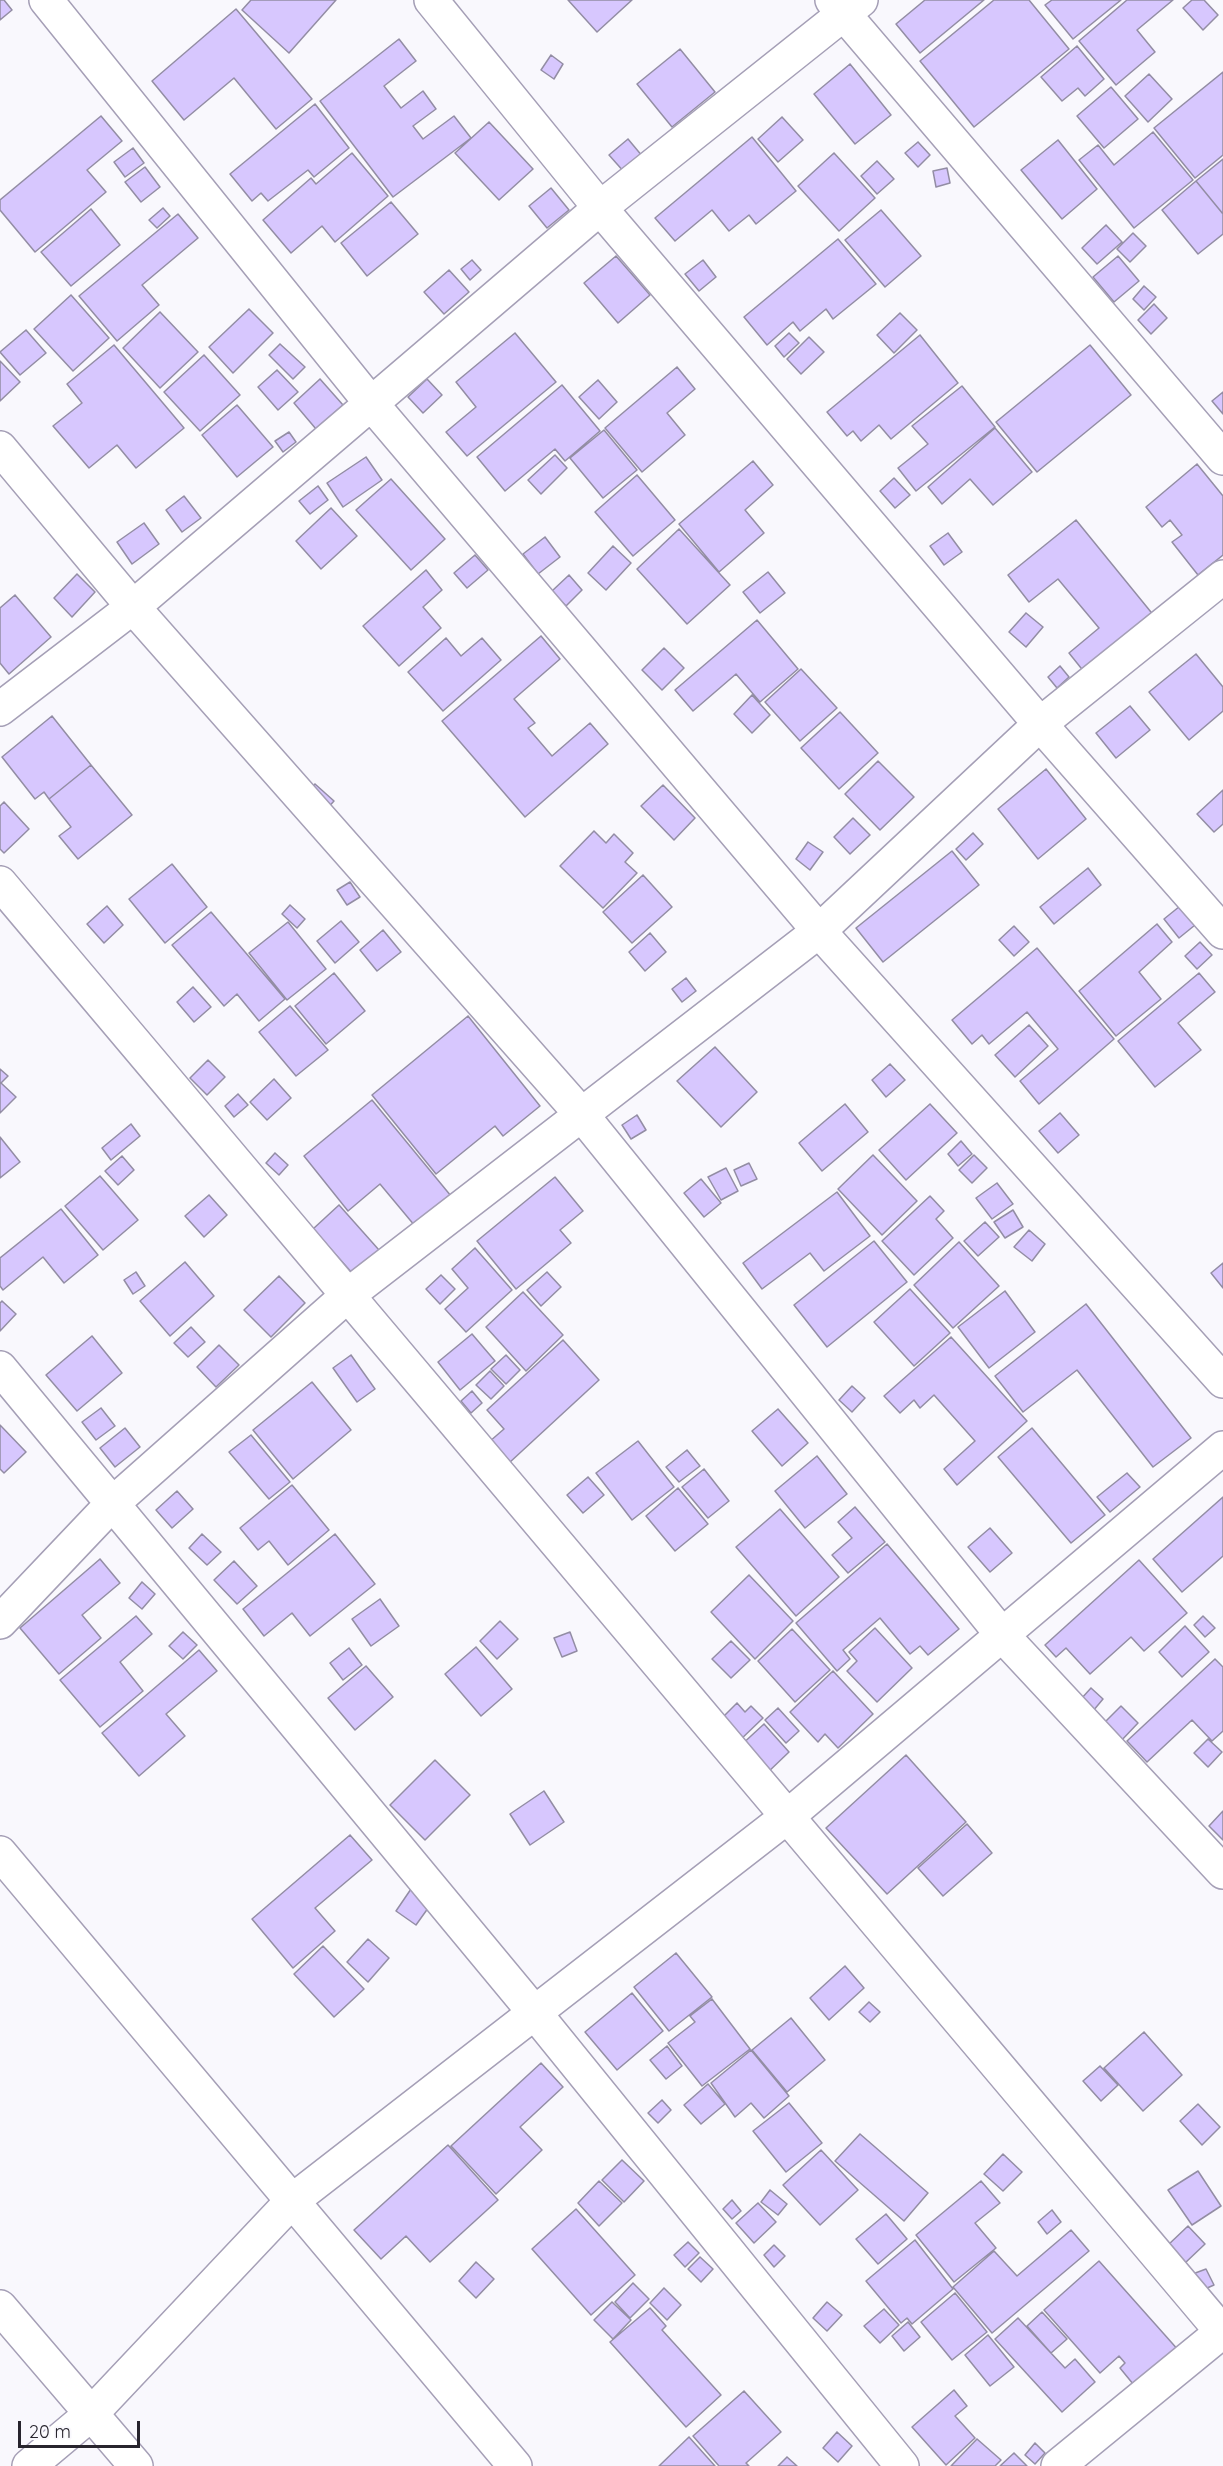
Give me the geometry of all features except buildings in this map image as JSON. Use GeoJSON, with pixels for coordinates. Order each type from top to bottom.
{"type":"FeatureCollection","features":[{"type":"Feature","properties":{"kind":"street"},"geometry":{"type":"LineString","coordinates":[[46,0],[370,402],[819,931],[1223,1381]]}},
{"type":"Feature","properties":{"kind":"street"},"geometry":{"type":"LineString","coordinates":[[431,0],[600,208],[1040,724],[1223,933]]}},
{"type":"Feature","properties":{"kind":"street"},"geometry":{"type":"LineString","coordinates":[[0,709],[133,607],[370,402],[846,5],[1223,458]]}},
{"type":"Feature","properties":{"kind":"street"},"geometry":{"type":"LineString","coordinates":[[0,448],[133,607],[582,1114],[1003,1636],[1223,1872]]}},
{"type":"Feature","properties":{"kind":"street"},"geometry":{"type":"LineString","coordinates":[[0,1622],[112,1504],[348,1295],[819,931],[1040,724],[1223,577]]}},
{"type":"Feature","properties":{"kind":"street"},"geometry":{"type":"LineString","coordinates":[[0,883],[1223,2332],[1058,2466]]}},
{"type":"Feature","properties":{"kind":"street"},"geometry":{"type":"LineString","coordinates":[[0,1368],[534,2012],[902,2466]]}},
{"type":"Feature","properties":{"kind":"street"},"geometry":{"type":"LineString","coordinates":[[29,2466],[91,2414],[292,2201],[788,1816],[1223,1448]]}},
{"type":"Feature","properties":{"kind":"street"},"geometry":{"type":"LineString","coordinates":[[0,1853],[514,2466]]}},
{"type":"Feature","properties":{"kind":"street"},"geometry":{"type":"LineString","coordinates":[[0,2307],[136,2466]]}}]}
